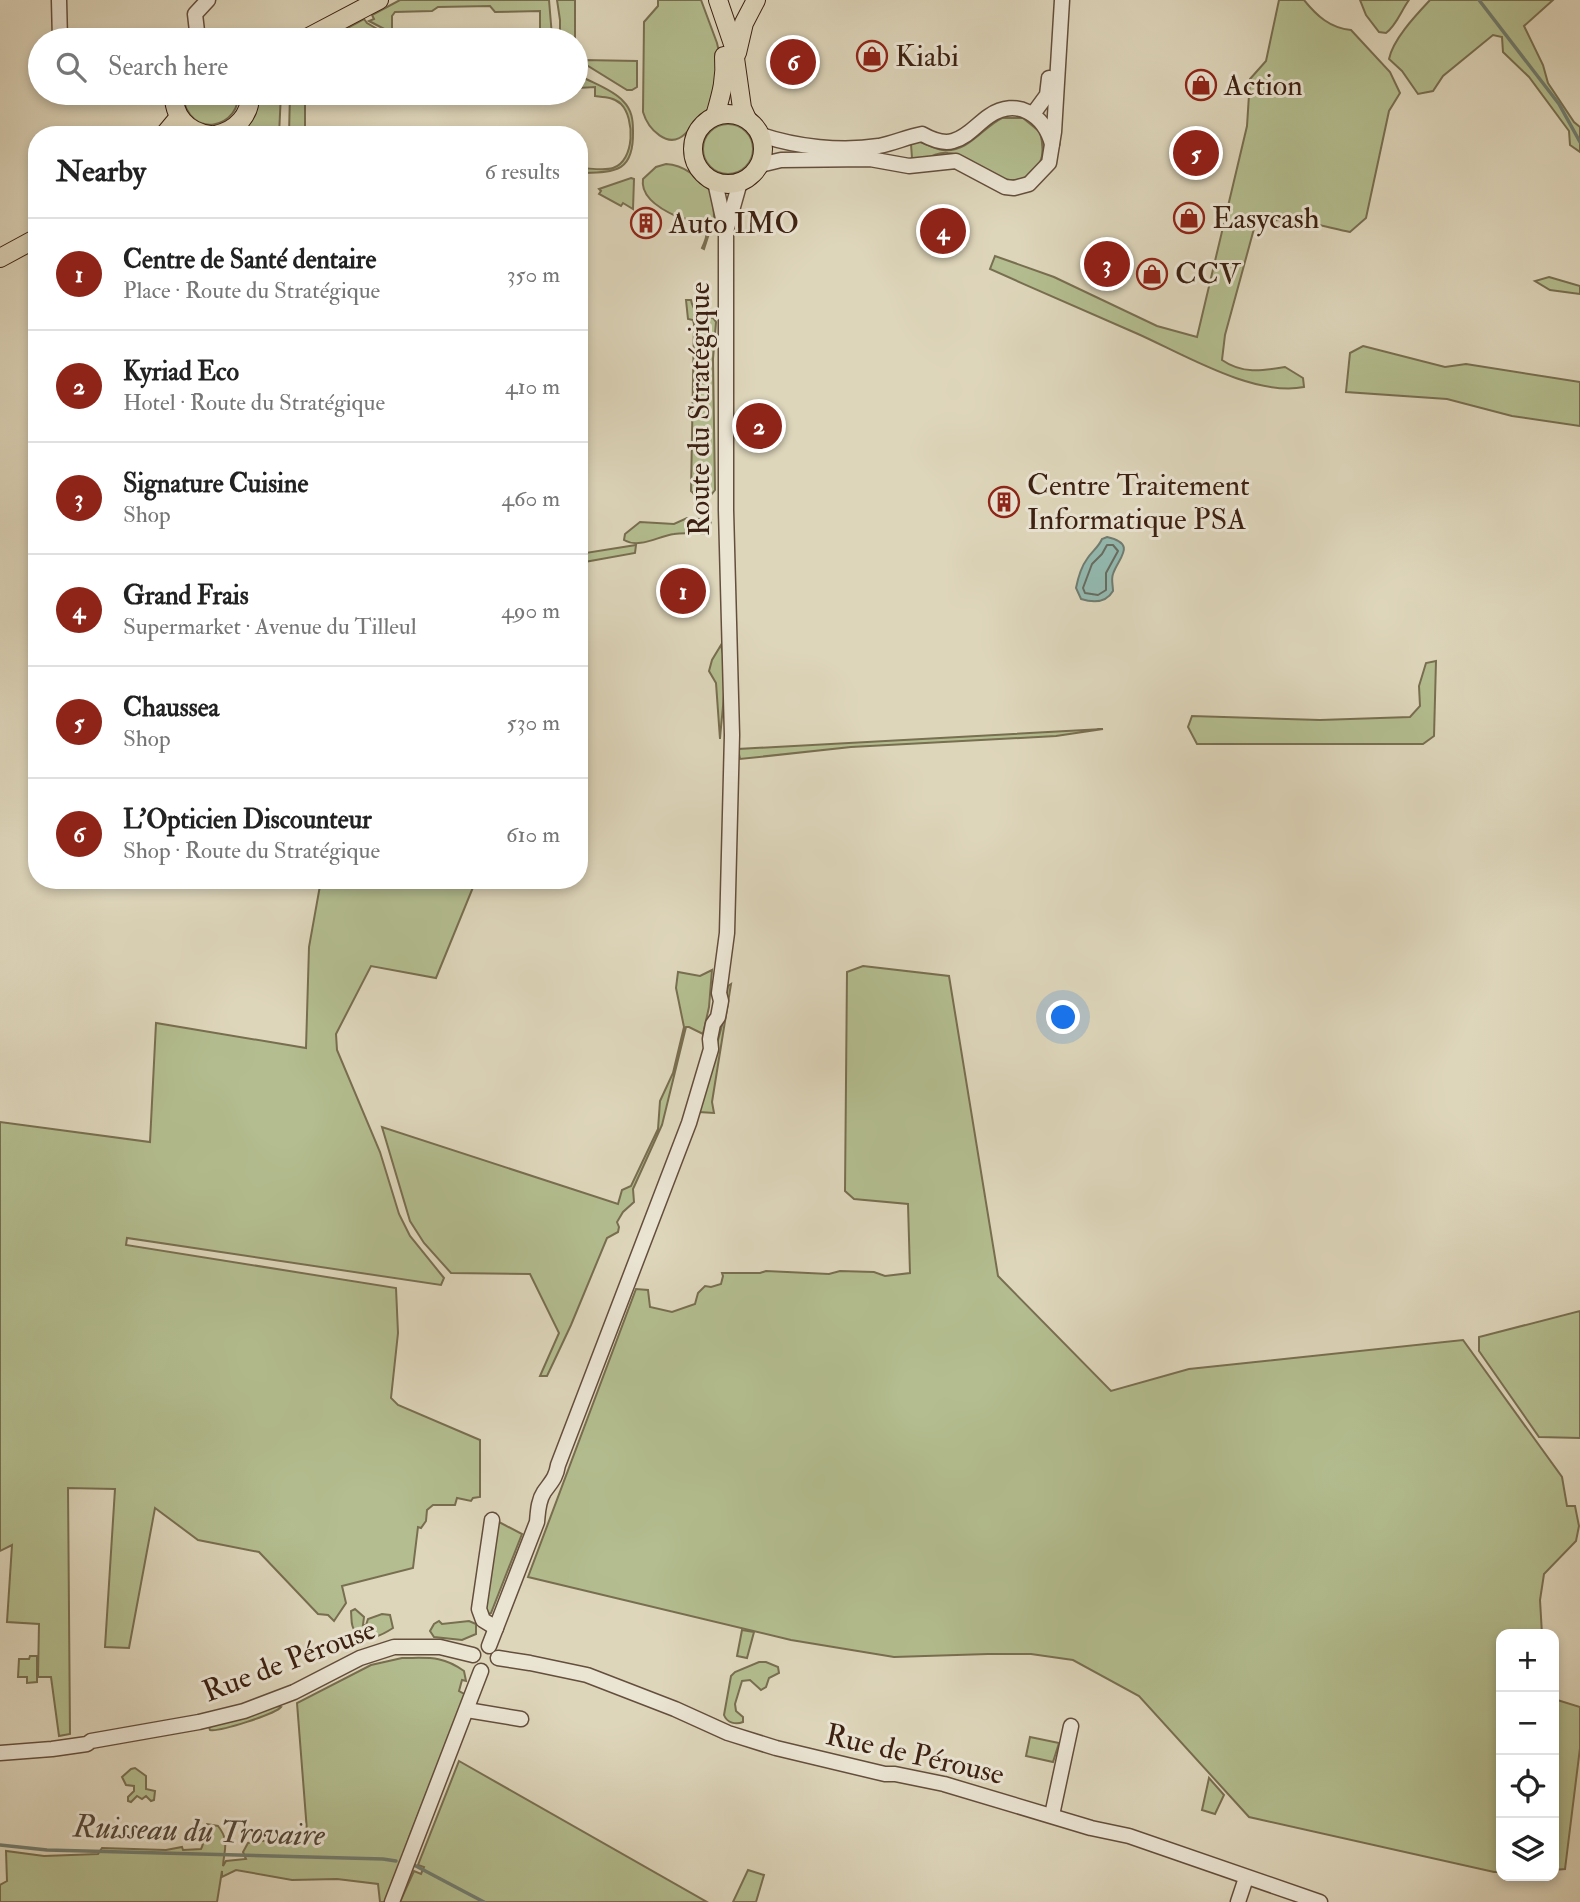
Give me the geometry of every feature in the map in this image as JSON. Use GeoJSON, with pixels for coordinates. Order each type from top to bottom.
{"type":"FeatureCollection","features":[{"type":"Feature","properties":{"kind":"main road"},"geometry":{"type":"LineString","coordinates":[[327,28],[379,0]]}},
{"type":"Feature","properties":{"kind":"main road"},"geometry":{"type":"LineString","coordinates":[[706,0],[718,26],[726,76],[715,116]]}},
{"type":"Feature","properties":{"kind":"main road"},"geometry":{"type":"LineString","coordinates":[[718,0],[736,60],[742,108],[747,119],[761,135],[763,150],[755,172],[740,182],[732,184],[715,181],[699,170],[693,151],[696,133],[708,120],[715,116],[737,115],[747,119]]}},
{"type":"Feature","properties":{"kind":"main road"},"geometry":{"type":"LineString","coordinates":[[736,60],[744,23],[756,0]]}},
{"type":"Feature","properties":{"kind":"main road"},"geometry":{"type":"LineString","coordinates":[[175,105],[179,117],[187,126]]}},
{"type":"Feature","properties":{"kind":"main road"},"geometry":{"type":"LineString","coordinates":[[236,126],[249,105]]}},
{"type":"Feature","properties":{"kind":"main road"},"geometry":{"type":"LineString","coordinates":[[172,126],[179,117]]}},
{"type":"Feature","properties":{"kind":"main road"},"geometry":{"type":"LineString","coordinates":[[0,258],[28,244]]}},
{"type":"Feature","properties":{"kind":"street"},"geometry":{"type":"LineString","coordinates":[[59,0],[60,28]]}},
{"type":"Feature","properties":{"kind":"street"},"geometry":{"type":"LineString","coordinates":[[197,28],[195,14],[208,0]]}},
{"type":"Feature","properties":{"kind":"street"},"geometry":{"type":"LineString","coordinates":[[1033,114],[1047,95],[1054,0]]}},
{"type":"Feature","properties":{"kind":"street"},"geometry":{"type":"LineString","coordinates":[[760,164],[781,160],[870,159],[909,166],[956,162],[1005,187],[1030,184],[1049,163],[1053,145],[1062,0]]}},
{"type":"Feature","properties":{"kind":"street"},"geometry":{"type":"LineString","coordinates":[[761,135],[799,145],[840,147],[880,146],[922,134],[950,142],[964,137],[992,114],[1015,108],[1040,119],[1053,145]]}},
{"type":"Feature","properties":{"kind":"street","name":"Route du Stratégique"},"geometry":{"type":"LineString","coordinates":[[489,1646],[537,1522],[538,1508],[544,1492],[552,1485],[557,1473],[689,1123],[710,1049],[713,1024],[718,1017],[729,886],[732,734],[726,510],[726,232],[715,181]]}},
{"type":"Feature","properties":{"kind":"street","name":"Route du Stratégique"},"geometry":{"type":"LineString","coordinates":[[726,232],[740,182]]}},
{"type":"Feature","properties":{"kind":"street"},"geometry":{"type":"LineString","coordinates":[[492,1520],[479,1609],[483,1620],[496,1628]]}},
{"type":"Feature","properties":{"kind":"street","name":"Rue de Pérouse"},"geometry":{"type":"LineString","coordinates":[[0,1753],[77,1746],[244,1711],[294,1692],[360,1658],[394,1647],[432,1646],[473,1655]]}},
{"type":"Feature","properties":{"kind":"street"},"geometry":{"type":"LineString","coordinates":[[481,1646],[489,1646],[496,1650],[498,1658],[493,1669],[481,1671],[475,1665],[473,1655],[481,1646]]}},
{"type":"Feature","properties":{"kind":"street","name":"Rue de Pérouse"},"geometry":{"type":"LineString","coordinates":[[498,1658],[587,1675],[728,1732],[776,1748],[885,1774],[944,1784],[1106,1832],[1118,1833],[1320,1902]]}},
{"type":"Feature","properties":{"kind":"street"},"geometry":{"type":"LineString","coordinates":[[392,1902],[481,1671]]}},
{"type":"Feature","properties":{"kind":"street"},"geometry":{"type":"LineString","coordinates":[[467,1710],[521,1719]]}},
{"type":"Feature","properties":{"kind":"street"},"geometry":{"type":"LineString","coordinates":[[1052,1815],[1072,1726]]}},
{"type":"Feature","properties":{"kind":"street"},"geometry":{"type":"LineString","coordinates":[[1238,1902],[1246,1878]]}},
{"type":"Feature","properties":{"kind":"green space"},"geometry":{"type":"Polygon","coordinates":[[[400,0],[549,0],[551,28],[540,28],[540,11],[495,12],[490,6],[438,7],[432,11],[395,12],[392,16],[392,28],[382,28],[369,21],[374,19],[372,15],[400,0]]]}},
{"type":"Feature","properties":{"kind":"green space"},"geometry":{"type":"Polygon","coordinates":[[[557,0],[575,0],[575,28],[560,28],[557,0]]]}},
{"type":"Feature","properties":{"kind":"green space"},"geometry":{"type":"Polygon","coordinates":[[[658,0],[701,0],[721,61],[708,110],[685,134],[672,140],[654,131],[643,112],[644,22],[658,6],[658,0]]]}},
{"type":"Feature","properties":{"kind":"green space"},"geometry":{"type":"Polygon","coordinates":[[[1279,0],[1304,0],[1324,20],[1351,30],[1390,72],[1400,93],[1389,111],[1366,218],[1350,232],[1290,220],[1255,225],[1225,335],[1222,360],[1245,369],[1285,367],[1303,378],[1304,387],[1263,386],[1219,372],[990,269],[995,256],[1054,277],[1157,326],[1197,337],[1247,126],[1250,79],[1266,61],[1279,0]]]}},
{"type":"Feature","properties":{"kind":"green space"},"geometry":{"type":"Polygon","coordinates":[[[1360,0],[1409,0],[1386,33],[1379,32],[1366,15],[1360,0]]]}},
{"type":"Feature","properties":{"kind":"green space"},"geometry":{"type":"Polygon","coordinates":[[[1430,0],[1553,0],[1524,26],[1543,65],[1548,83],[1580,127],[1580,152],[1570,145],[1569,131],[1529,77],[1503,52],[1502,37],[1493,35],[1443,76],[1433,91],[1418,94],[1402,71],[1389,59],[1400,35],[1430,0]]]}},
{"type":"Feature","properties":{"kind":"green space"},"geometry":{"type":"Polygon","coordinates":[[[364,19],[376,28],[347,28],[364,19]]]}},
{"type":"Feature","properties":{"kind":"green space"},"geometry":{"type":"Polygon","coordinates":[[[588,60],[637,61],[637,87],[627,90],[588,66],[588,60]]]}},
{"type":"Feature","properties":{"kind":"green space"},"geometry":{"type":"Polygon","coordinates":[[[588,80],[615,94],[626,104],[633,123],[632,145],[630,155],[620,167],[603,172],[588,173],[588,168],[609,169],[620,164],[626,157],[630,139],[626,110],[612,99],[595,96],[595,87],[588,87],[588,80]]]}},
{"type":"Feature","properties":{"kind":"green space"},"geometry":{"type":"Polygon","coordinates":[[[186,105],[236,105],[225,120],[215,124],[204,124],[195,119],[186,105]]]}},
{"type":"Feature","properties":{"kind":"green space"},"geometry":{"type":"Polygon","coordinates":[[[256,105],[280,105],[279,126],[246,126],[256,105]]]}},
{"type":"Feature","properties":{"kind":"green space"},"geometry":{"type":"Polygon","coordinates":[[[290,105],[305,105],[305,126],[289,126],[290,105]]]}},
{"type":"Feature","properties":{"kind":"green space"},"geometry":{"type":"Polygon","coordinates":[[[1002,118],[1023,118],[1040,132],[1042,159],[1033,172],[1022,179],[1001,178],[959,155],[941,153],[923,161],[912,158],[911,144],[916,141],[939,149],[960,148],[1002,118]]]}},
{"type":"Feature","properties":{"kind":"green space"},"geometry":{"type":"Polygon","coordinates":[[[728,124],[746,131],[753,149],[746,167],[728,174],[710,167],[703,149],[710,131],[728,124]]]}},
{"type":"Feature","properties":{"kind":"green space"},"geometry":{"type":"Polygon","coordinates":[[[666,164],[686,170],[713,193],[714,218],[704,249],[706,231],[702,224],[665,211],[645,192],[643,179],[656,167],[666,164]]]}},
{"type":"Feature","properties":{"kind":"green space"},"geometry":{"type":"Polygon","coordinates":[[[634,179],[633,209],[599,194],[599,189],[634,179]]]}},
{"type":"Feature","properties":{"kind":"green space"},"geometry":{"type":"Polygon","coordinates":[[[1549,277],[1580,286],[1580,294],[1550,290],[1535,281],[1549,277]]]}},
{"type":"Feature","properties":{"kind":"green space"},"geometry":{"type":"Polygon","coordinates":[[[686,300],[691,300],[696,310],[716,322],[713,359],[715,490],[711,495],[694,494],[691,491],[694,324],[693,320],[688,319],[686,300]]]}},
{"type":"Feature","properties":{"kind":"green space"},"geometry":{"type":"Polygon","coordinates":[[[1363,346],[1445,367],[1466,364],[1580,382],[1580,426],[1512,416],[1447,399],[1346,392],[1350,353],[1363,346]]]}},
{"type":"Feature","properties":{"kind":"green space"},"geometry":{"type":"Polygon","coordinates":[[[687,518],[711,520],[709,534],[678,533],[636,543],[624,540],[625,534],[640,522],[674,524],[687,518]]]}},
{"type":"Feature","properties":{"kind":"green space"},"geometry":{"type":"Polygon","coordinates":[[[636,545],[635,553],[588,561],[588,553],[636,545]]]}},
{"type":"Feature","properties":{"kind":"green space"},"geometry":{"type":"Polygon","coordinates":[[[721,645],[725,680],[720,739],[716,683],[709,671],[721,645]]]}},
{"type":"Feature","properties":{"kind":"green space"},"geometry":{"type":"Polygon","coordinates":[[[1436,661],[1434,736],[1423,744],[1197,744],[1188,727],[1192,716],[1320,720],[1410,717],[1420,706],[1419,686],[1426,663],[1436,661]]]}},
{"type":"Feature","properties":{"kind":"green space"},"geometry":{"type":"Polygon","coordinates":[[[1103,729],[1056,736],[851,747],[740,759],[738,749],[1103,729]]]}},
{"type":"Feature","properties":{"kind":"green space"},"geometry":{"type":"Polygon","coordinates":[[[319,889],[472,889],[436,978],[371,966],[336,1034],[337,1050],[380,1152],[399,1214],[410,1236],[444,1278],[441,1285],[127,1238],[126,1245],[396,1288],[398,1333],[391,1398],[398,1405],[480,1440],[480,1497],[471,1501],[457,1498],[455,1505],[433,1505],[427,1510],[426,1521],[421,1528],[418,1527],[413,1568],[342,1586],[346,1603],[334,1621],[328,1615],[318,1614],[259,1552],[198,1540],[155,1508],[129,1648],[105,1647],[115,1489],[68,1488],[70,1734],[59,1736],[51,1677],[38,1677],[39,1624],[7,1622],[12,1545],[0,1551],[0,1122],[150,1142],[156,1023],[306,1048],[309,947],[319,889]]]}},
{"type":"Feature","properties":{"kind":"green space"},"geometry":{"type":"Polygon","coordinates":[[[863,966],[949,976],[998,1276],[1111,1391],[1189,1369],[1463,1340],[1562,1477],[1567,1506],[1575,1506],[1579,1526],[1576,1541],[1544,1574],[1540,1600],[1542,1629],[1496,1629],[1496,1872],[1249,1817],[1139,1696],[1073,1660],[1031,1654],[894,1657],[791,1640],[528,1577],[636,1289],[648,1290],[650,1307],[672,1312],[695,1304],[698,1293],[705,1286],[721,1284],[722,1273],[766,1271],[829,1274],[840,1271],[874,1272],[885,1276],[910,1273],[908,1204],[854,1199],[845,1191],[847,972],[863,966]]]}},
{"type":"Feature","properties":{"kind":"green space"},"geometry":{"type":"Polygon","coordinates":[[[712,970],[709,1007],[703,1034],[686,1027],[662,1125],[633,1189],[634,1202],[617,1222],[618,1232],[607,1238],[547,1376],[540,1376],[559,1333],[530,1274],[451,1273],[424,1243],[410,1221],[382,1127],[618,1204],[622,1190],[631,1186],[658,1129],[660,1101],[673,1073],[684,1027],[676,988],[678,972],[700,976],[712,970]]]}},
{"type":"Feature","properties":{"kind":"green space"},"geometry":{"type":"Polygon","coordinates":[[[731,984],[712,1102],[714,1113],[699,1112],[722,1025],[728,986],[731,984]]]}},
{"type":"Feature","properties":{"kind":"green space"},"geometry":{"type":"Polygon","coordinates":[[[1580,1311],[1580,1438],[1539,1437],[1479,1351],[1479,1337],[1580,1311]]]}},
{"type":"Feature","properties":{"kind":"green space"},"geometry":{"type":"Polygon","coordinates":[[[497,1521],[522,1534],[491,1613],[487,1615],[485,1609],[497,1521]]]}},
{"type":"Feature","properties":{"kind":"green space"},"geometry":{"type":"Polygon","coordinates":[[[355,1609],[364,1617],[363,1625],[366,1625],[368,1619],[382,1614],[390,1615],[393,1628],[377,1636],[358,1637],[352,1621],[351,1611],[355,1609]]]}},
{"type":"Feature","properties":{"kind":"green space"},"geometry":{"type":"Polygon","coordinates":[[[439,1621],[442,1624],[469,1621],[476,1624],[476,1634],[462,1640],[434,1637],[430,1631],[439,1621]]]}},
{"type":"Feature","properties":{"kind":"green space"},"geometry":{"type":"Polygon","coordinates":[[[742,1630],[754,1632],[747,1658],[737,1656],[742,1630]]]}},
{"type":"Feature","properties":{"kind":"green space"},"geometry":{"type":"Polygon","coordinates":[[[30,1656],[37,1656],[37,1682],[27,1683],[27,1677],[18,1677],[19,1659],[29,1659],[30,1656]]]}},
{"type":"Feature","properties":{"kind":"green space"},"geometry":{"type":"Polygon","coordinates":[[[402,1658],[435,1658],[456,1666],[464,1671],[466,1681],[462,1680],[459,1691],[466,1695],[410,1835],[387,1902],[380,1902],[378,1884],[337,1879],[292,1880],[236,1870],[222,1877],[222,1871],[217,1902],[0,1902],[0,1885],[7,1881],[6,1851],[44,1856],[98,1854],[102,1848],[201,1849],[207,1824],[218,1826],[224,1836],[223,1866],[226,1861],[246,1859],[243,1852],[248,1843],[304,1835],[307,1831],[297,1703],[371,1665],[402,1658]]]}},
{"type":"Feature","properties":{"kind":"green space"},"geometry":{"type":"Polygon","coordinates":[[[759,1662],[778,1667],[779,1673],[769,1678],[766,1687],[761,1690],[750,1680],[742,1681],[735,1704],[743,1722],[729,1722],[724,1715],[731,1676],[759,1662]]]}},
{"type":"Feature","properties":{"kind":"green space"},"geometry":{"type":"Polygon","coordinates":[[[1559,1701],[1580,1707],[1580,1748],[1565,1869],[1559,1870],[1559,1701]]]}},
{"type":"Feature","properties":{"kind":"green space"},"geometry":{"type":"Polygon","coordinates":[[[281,1707],[247,1722],[216,1730],[210,1730],[209,1727],[281,1707]]]}},
{"type":"Feature","properties":{"kind":"green space"},"geometry":{"type":"Polygon","coordinates":[[[1030,1737],[1059,1743],[1053,1762],[1026,1756],[1030,1737]]]}},
{"type":"Feature","properties":{"kind":"green space"},"geometry":{"type":"Polygon","coordinates":[[[459,1761],[707,1902],[400,1902],[414,1871],[421,1874],[424,1867],[418,1865],[459,1761]]]}},
{"type":"Feature","properties":{"kind":"green space"},"geometry":{"type":"Polygon","coordinates":[[[135,1768],[146,1776],[146,1789],[155,1791],[154,1800],[137,1796],[131,1802],[128,1801],[134,1786],[126,1785],[122,1777],[135,1768]]]}},
{"type":"Feature","properties":{"kind":"green space"},"geometry":{"type":"Polygon","coordinates":[[[1209,1778],[1224,1795],[1215,1814],[1202,1810],[1209,1778]]]}},
{"type":"Feature","properties":{"kind":"green space"},"geometry":{"type":"Polygon","coordinates":[[[748,1870],[764,1875],[756,1902],[733,1902],[748,1870]]]}},
{"type":"Feature","properties":{"kind":"water"},"geometry":{"type":"Polygon","coordinates":[[[1107,537],[1122,543],[1124,548],[1112,576],[1113,591],[1107,598],[1099,601],[1081,599],[1076,588],[1081,569],[1102,539],[1107,537]]]}},
{"type":"Feature","properties":{"kind":"waterway"},"geometry":{"type":"LineString","coordinates":[[1479,0],[1559,104],[1580,142]]}},
{"type":"Feature","properties":{"kind":"waterway","name":"Ruisseau du Trovaire"},"geometry":{"type":"LineString","coordinates":[[0,1845],[47,1850],[396,1861]]}},
{"type":"Feature","properties":{"kind":"waterway","name":"Ruisseau du Trovaire"},"geometry":{"type":"LineString","coordinates":[[414,1865],[484,1902]]}},
{"type":"Feature","properties":{"kind":"place","name":"Kiabi"},"geometry":{"type":"Point","coordinates":[872,56]}},
{"type":"Feature","properties":{"kind":"place","name":"L'Opticien Discounteur"},"geometry":{"type":"Point","coordinates":[793,62]}},
{"type":"Feature","properties":{"kind":"place","name":"Action"},"geometry":{"type":"Point","coordinates":[1201,85]}},
{"type":"Feature","properties":{"kind":"place","name":"Chaussea"},"geometry":{"type":"Point","coordinates":[1196,153]}},
{"type":"Feature","properties":{"kind":"place","name":"Easycash"},"geometry":{"type":"Point","coordinates":[1189,218]}},
{"type":"Feature","properties":{"kind":"place","name":"Auto IMO"},"geometry":{"type":"Point","coordinates":[646,223]}},
{"type":"Feature","properties":{"kind":"place","name":"Grand Frais"},"geometry":{"type":"Point","coordinates":[943,231]}},
{"type":"Feature","properties":{"kind":"place","name":"Signature Cuisine"},"geometry":{"type":"Point","coordinates":[1107,264]}},
{"type":"Feature","properties":{"kind":"place","name":"CCV"},"geometry":{"type":"Point","coordinates":[1152,274]}},
{"type":"Feature","properties":{"kind":"place","name":"Kyriad Eco"},"geometry":{"type":"Point","coordinates":[759,426]}},
{"type":"Feature","properties":{"kind":"place","name":"Centre Traitement Informatique PSA"},"geometry":{"type":"Point","coordinates":[1004,502]}},
{"type":"Feature","properties":{"kind":"place","name":"Centre de Santé dentaire"},"geometry":{"type":"Point","coordinates":[683,591]}}]}
